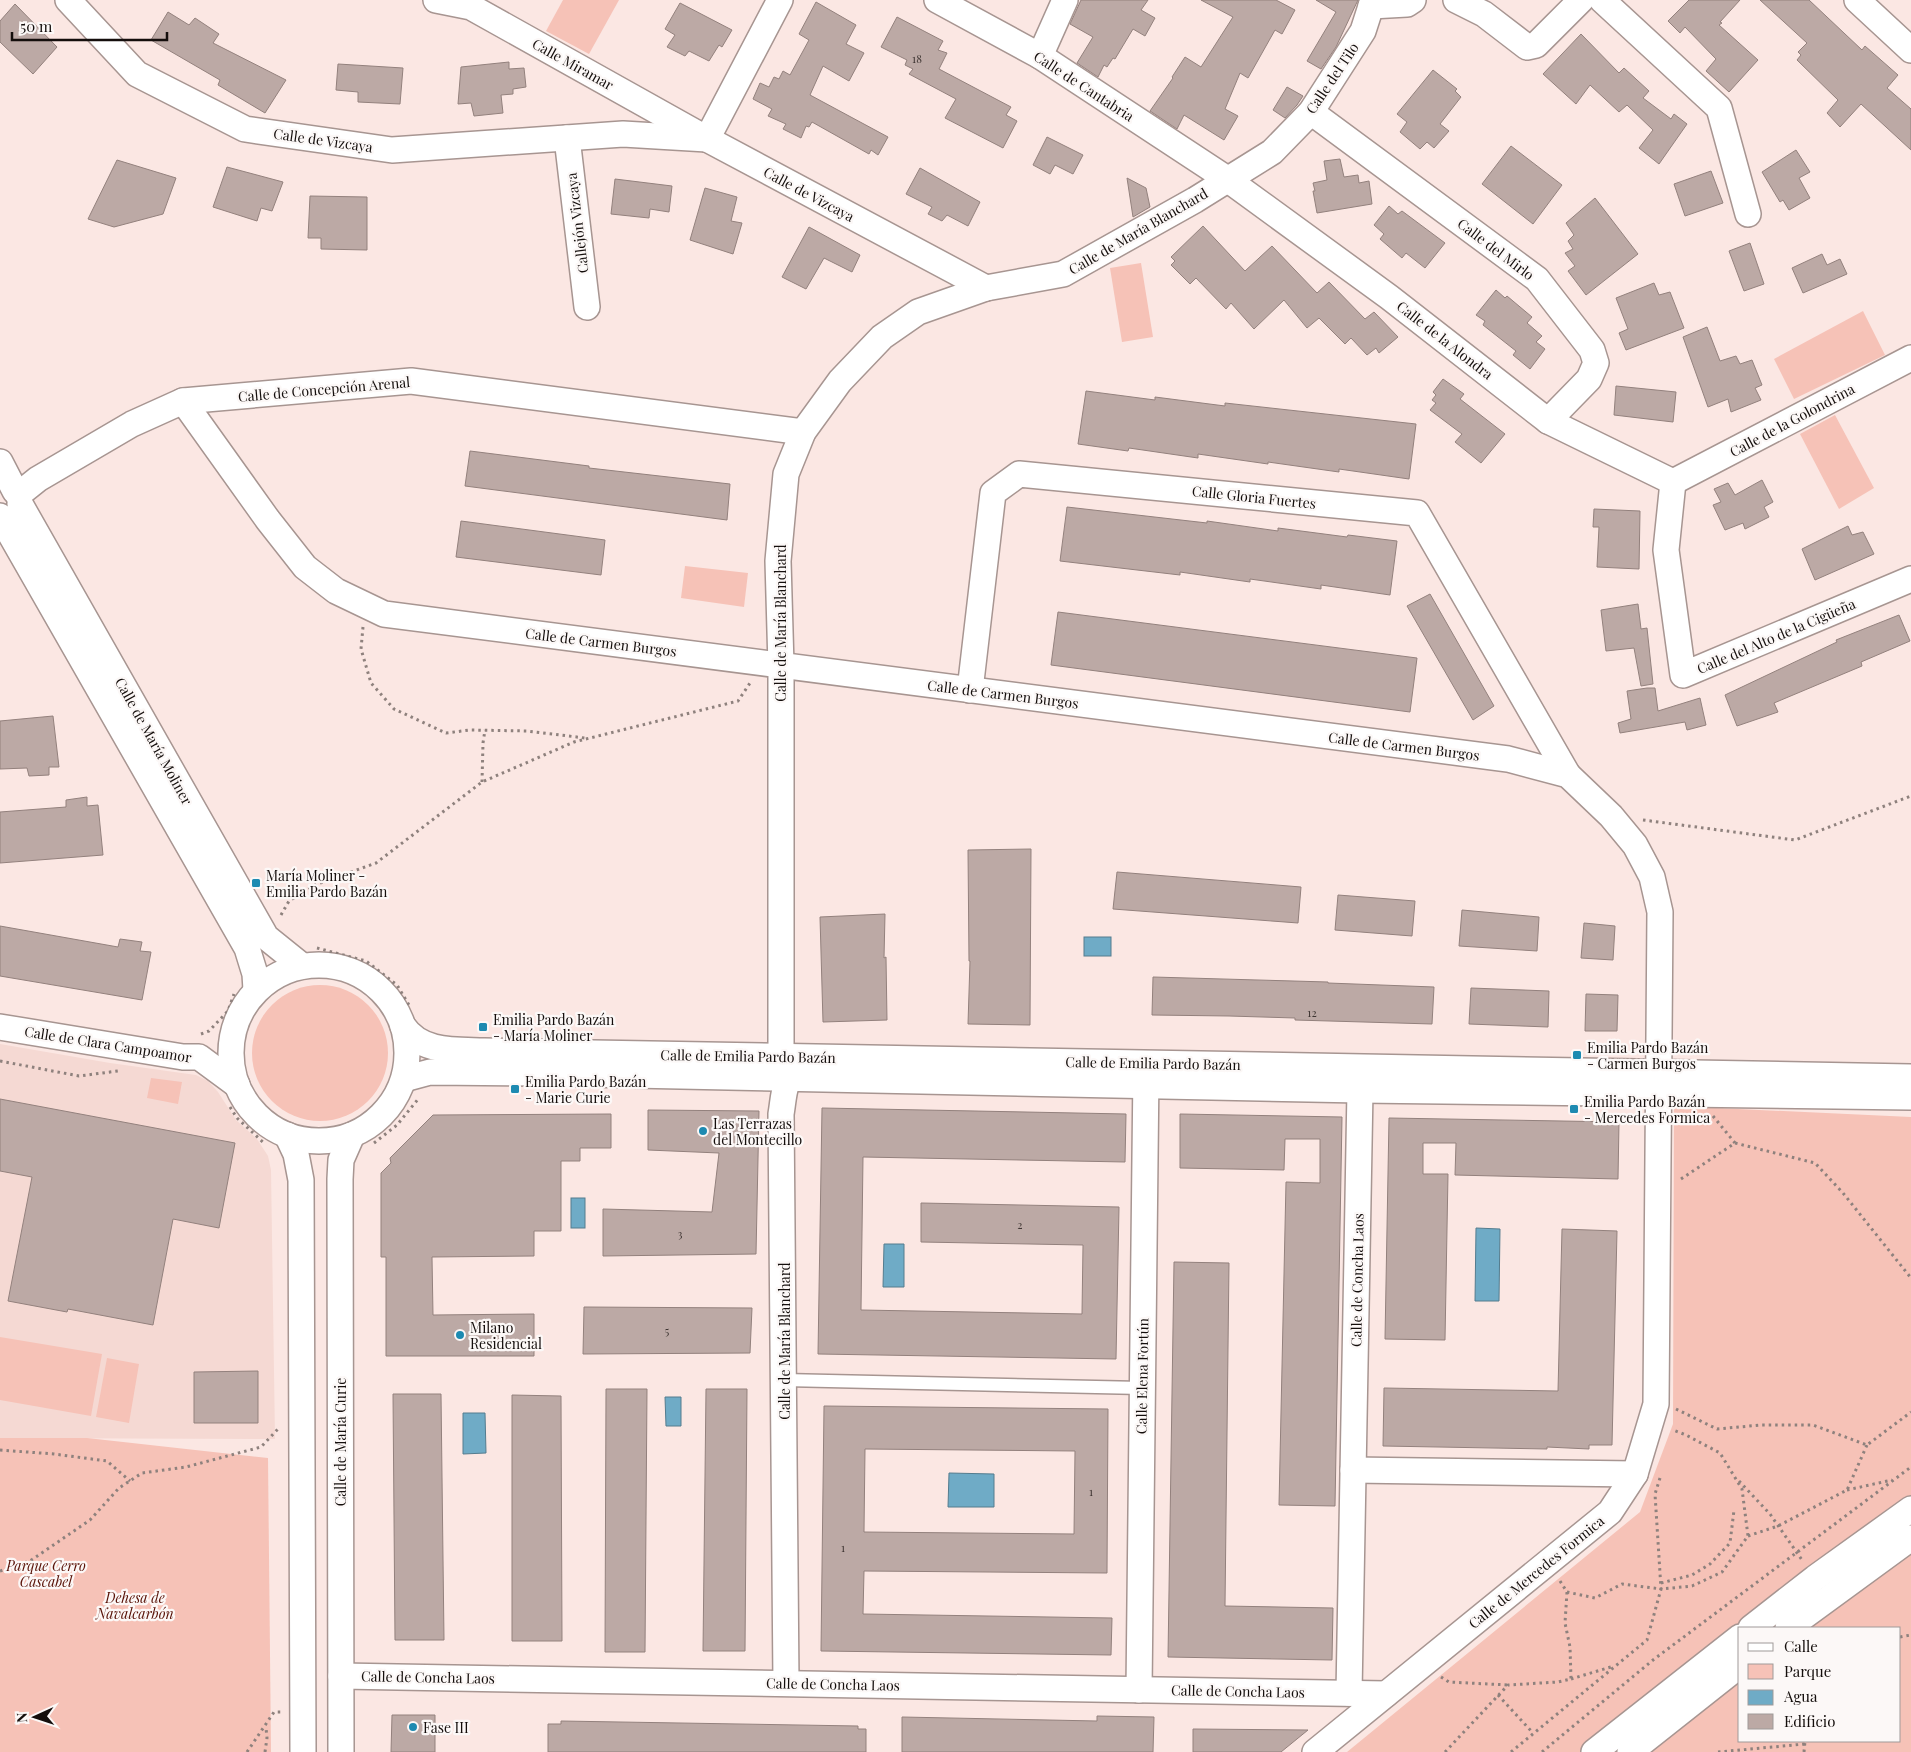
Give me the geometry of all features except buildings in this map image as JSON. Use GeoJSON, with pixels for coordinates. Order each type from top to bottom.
{"type":"FeatureCollection","features":[{"type":"Feature","properties":{"kind":"street","name":"Calle de Vizcaya"},"geometry":{"type":"LineString","coordinates":[[68,0],[137,74],[245,129],[392,150],[623,134],[707,139],[986,288]]}},
{"type":"Feature","properties":{"kind":"street","name":"Calle Miramar"},"geometry":{"type":"LineString","coordinates":[[436,0],[471,7],[707,139]]}},
{"type":"Feature","properties":{"kind":"street"},"geometry":{"type":"LineString","coordinates":[[707,139],[780,0]]}},
{"type":"Feature","properties":{"kind":"street","name":"Calle de Cantabria"},"geometry":{"type":"LineString","coordinates":[[937,0],[1040,56],[1227,179]]}},
{"type":"Feature","properties":{"kind":"street"},"geometry":{"type":"LineString","coordinates":[[1040,56],[1065,0]]}},
{"type":"Feature","properties":{"kind":"street"},"geometry":{"type":"LineString","coordinates":[[1372,3],[1407,4],[1413,0]]}},
{"type":"Feature","properties":{"kind":"street"},"geometry":{"type":"LineString","coordinates":[[1456,0],[1484,14],[1528,47],[1536,45],[1581,0]]}},
{"type":"Feature","properties":{"kind":"street"},"geometry":{"type":"LineString","coordinates":[[1602,0],[1719,108],[1748,214]]}},
{"type":"Feature","properties":{"kind":"street"},"geometry":{"type":"LineString","coordinates":[[1857,0],[1911,50]]}},
{"type":"Feature","properties":{"kind":"street","name":"Calle del Tilo"},"geometry":{"type":"LineString","coordinates":[[1227,179],[1272,152],[1311,112],[1363,31],[1372,3]]}},
{"type":"Feature","properties":{"kind":"street"},"geometry":{"type":"LineString","coordinates":[[623,134],[630,115],[633,98]]}},
{"type":"Feature","properties":{"kind":"street","name":"Calle del Mirlo"},"geometry":{"type":"LineString","coordinates":[[1311,112],[1537,279],[1592,350],[1596,363],[1589,379],[1548,421]]}},
{"type":"Feature","properties":{"kind":"street","name":"Callejón Vizcaya"},"geometry":{"type":"LineString","coordinates":[[567,138],[587,307]]}},
{"type":"Feature","properties":{"kind":"street","name":"Calle de María Blanchard"},"geometry":{"type":"LineString","coordinates":[[786,1683],[782,1114],[784,1068],[781,666],[778,561],[786,474],[803,432],[840,382],[882,336],[918,312],[986,288],[1063,274],[1196,200],[1227,179]]}},
{"type":"Feature","properties":{"kind":"street","name":"Calle de la Alondra"},"geometry":{"type":"LineString","coordinates":[[1227,179],[1389,297],[1548,421],[1673,482]]}},
{"type":"Feature","properties":{"kind":"street","name":"Calle de la Golondrina"},"geometry":{"type":"LineString","coordinates":[[1673,482],[1911,358]]}},
{"type":"Feature","properties":{"kind":"street","name":"Calle de Concepción Arenal"},"geometry":{"type":"LineString","coordinates":[[9,502],[38,479],[132,424],[183,401],[411,381],[803,432]]}},
{"type":"Feature","properties":{"kind":"street","name":"Calle de Carmen Burgos"},"geometry":{"type":"LineString","coordinates":[[183,401],[268,520],[305,567],[336,591],[384,614],[1508,759],[1568,775],[1611,816],[1635,845],[1652,878],[1660,912],[1658,1083]]}},
{"type":"Feature","properties":{"kind":"street","name":"Calle de María Moliner"},"geometry":{"type":"LineString","coordinates":[[0,462],[9,502],[247,948],[255,974],[244,994]]}},
{"type":"Feature","properties":{"kind":"street","name":"Calle Gloria Fuertes"},"geometry":{"type":"LineString","coordinates":[[970,690],[993,493],[1019,474],[1417,513],[1568,775]]}},
{"type":"Feature","properties":{"kind":"street","name":"Calle del Alto de la Cigüeña"},"geometry":{"type":"LineString","coordinates":[[1673,482],[1666,550],[1683,675],[1911,579]]}},
{"type":"Feature","properties":{"kind":"street","name":"Calle de María Moliner"},"geometry":{"type":"LineString","coordinates":[[9,502],[266,938],[309,957]]}},
{"type":"Feature","properties":{"kind":"street"},"geometry":{"type":"LineString","coordinates":[[196,1047],[230,1030],[245,1005],[244,994],[309,957],[360,975],[374,984],[392,1003],[407,1015],[407,1052],[404,1088],[384,1113],[369,1126],[364,1139],[320,1141],[274,1139]]}},
{"type":"Feature","properties":{"kind":"street","name":"Calle de Emilia Pardo Bazán"},"geometry":{"type":"LineString","coordinates":[[407,1015],[409,1035],[432,1047],[443,1049],[562,1053],[784,1068],[795,1071],[803,1068],[826,1069],[861,1058],[1146,1074],[1360,1090],[1911,1077]]}},
{"type":"Feature","properties":{"kind":"street","name":"Calle de Clara Campoamor"},"geometry":{"type":"LineString","coordinates":[[0,1027],[183,1058],[196,1047],[233,1097]]}},
{"type":"Feature","properties":{"kind":"street"},"geometry":{"type":"LineString","coordinates":[[230,1030],[233,1097],[245,1101],[271,1127],[274,1139],[296,1154],[301,1180],[303,1752]]}},
{"type":"Feature","properties":{"kind":"street","name":"Calle de Emilia Pardo Bazán"},"geometry":{"type":"LineString","coordinates":[[404,1088],[430,1072],[784,1068],[1658,1083],[1911,1097]]}},
{"type":"Feature","properties":{"kind":"street","name":"Calle Elena Fortún"},"geometry":{"type":"LineString","coordinates":[[1139,1690],[1146,1074]]}},
{"type":"Feature","properties":{"kind":"street","name":"Calle de Mercedes Formica"},"geometry":{"type":"LineString","coordinates":[[1315,1752],[1610,1512],[1635,1474],[1669,1410],[1658,1083]]}},
{"type":"Feature","properties":{"kind":"street","name":"Calle de Concha Laos"},"geometry":{"type":"LineString","coordinates":[[1337,1734],[1337,1693],[1353,1470],[1360,1090]]}},
{"type":"Feature","properties":{"kind":"street","name":"Calle de María Curie"},"geometry":{"type":"LineString","coordinates":[[341,1752],[340,1179],[341,1160],[364,1139]]}},
{"type":"Feature","properties":{"kind":"street"},"geometry":{"type":"LineString","coordinates":[[1353,1470],[1635,1474]]}},
{"type":"Feature","properties":{"kind":"street"},"geometry":{"type":"LineString","coordinates":[[1752,1627],[1815,1578],[1911,1509]]}},
{"type":"Feature","properties":{"kind":"street"},"geometry":{"type":"LineString","coordinates":[[1789,1627],[1911,1538]]}},
{"type":"Feature","properties":{"kind":"street"},"geometry":{"type":"LineString","coordinates":[[1594,1752],[1738,1639]]}},
{"type":"Feature","properties":{"kind":"street"},"geometry":{"type":"LineString","coordinates":[[1630,1752],[1738,1667]]}},
{"type":"Feature","properties":{"kind":"street","name":"Calle de Concha Laos"},"geometry":{"type":"LineString","coordinates":[[341,1676],[1386,1694]]}},
{"type":"Feature","properties":{"kind":"lane"},"geometry":{"type":"LineString","coordinates":[[784,1380],[1142,1388]]}},
{"type":"Feature","properties":{"kind":"path"},"geometry":{"type":"LineString","coordinates":[[365,605],[361,649],[372,683],[394,709],[446,733],[485,730],[527,731],[588,738]]}},
{"type":"Feature","properties":{"kind":"path"},"geometry":{"type":"LineString","coordinates":[[281,915],[289,901],[315,885],[376,863],[482,782],[574,742],[738,701],[749,686],[756,663]]}},
{"type":"Feature","properties":{"kind":"path"},"geometry":{"type":"LineString","coordinates":[[482,782],[485,730]]}},
{"type":"Feature","properties":{"kind":"path"},"geometry":{"type":"LineString","coordinates":[[1611,816],[1795,840],[1911,796]]}},
{"type":"Feature","properties":{"kind":"path"},"geometry":{"type":"LineString","coordinates":[[309,957],[328,950],[366,961],[397,985],[407,1015]]}},
{"type":"Feature","properties":{"kind":"path"},"geometry":{"type":"LineString","coordinates":[[309,957],[338,960],[365,970],[388,987],[407,1015]]}},
{"type":"Feature","properties":{"kind":"path"},"geometry":{"type":"LineString","coordinates":[[230,1030],[244,994]]}},
{"type":"Feature","properties":{"kind":"path"},"geometry":{"type":"LineString","coordinates":[[196,1047],[244,994]]}},
{"type":"Feature","properties":{"kind":"path"},"geometry":{"type":"LineString","coordinates":[[0,1061],[80,1076],[123,1070]]}},
{"type":"Feature","properties":{"kind":"path"},"geometry":{"type":"LineString","coordinates":[[364,1139],[392,1118],[404,1088]]}},
{"type":"Feature","properties":{"kind":"path"},"geometry":{"type":"LineString","coordinates":[[233,1097],[237,1118],[274,1139]]}},
{"type":"Feature","properties":{"kind":"path"},"geometry":{"type":"LineString","coordinates":[[233,1097],[253,1124],[274,1139]]}},
{"type":"Feature","properties":{"kind":"path"},"geometry":{"type":"LineString","coordinates":[[364,1139],[397,1125],[421,1097]]}},
{"type":"Feature","properties":{"kind":"path"},"geometry":{"type":"LineString","coordinates":[[1680,1171],[1680,1180],[1735,1143],[1815,1163],[1843,1192],[1911,1278]]}},
{"type":"Feature","properties":{"kind":"path"},"geometry":{"type":"LineString","coordinates":[[1669,1410],[1717,1428],[1761,1425],[1813,1425],[1867,1445]]}},
{"type":"Feature","properties":{"kind":"path"},"geometry":{"type":"LineString","coordinates":[[1847,1490],[1867,1445],[1911,1412]]}},
{"type":"Feature","properties":{"kind":"path"},"geometry":{"type":"LineString","coordinates":[[1674,1424],[1672,1431],[1686,1435],[1720,1453],[1742,1489],[1748,1536]]}},
{"type":"Feature","properties":{"kind":"path"},"geometry":{"type":"LineString","coordinates":[[0,1571],[30,1561],[90,1520],[119,1488],[142,1473],[186,1467],[261,1447],[278,1429]]}},
{"type":"Feature","properties":{"kind":"path"},"geometry":{"type":"LineString","coordinates":[[0,1450],[54,1454],[107,1461],[130,1481]]}},
{"type":"Feature","properties":{"kind":"path"},"geometry":{"type":"LineString","coordinates":[[1542,1752],[1653,1660],[1911,1467]]}},
{"type":"Feature","properties":{"kind":"path"},"geometry":{"type":"LineString","coordinates":[[1733,1475],[1778,1526],[1797,1552]]}},
{"type":"Feature","properties":{"kind":"path"},"geometry":{"type":"LineString","coordinates":[[1511,1752],[1647,1640],[1661,1589],[1655,1494],[1660,1476]]}},
{"type":"Feature","properties":{"kind":"path"},"geometry":{"type":"LineString","coordinates":[[1567,1592],[1595,1598],[1622,1584],[1661,1589],[1692,1586],[1722,1572],[1748,1536],[1778,1526],[1847,1490],[1894,1479]]}},
{"type":"Feature","properties":{"kind":"path"},"geometry":{"type":"LineString","coordinates":[[1661,1583],[1692,1575],[1710,1564],[1730,1544],[1734,1510]]}},
{"type":"Feature","properties":{"kind":"path"},"geometry":{"type":"LineString","coordinates":[[1548,1562],[1567,1592],[1565,1623],[1570,1647],[1572,1680]]}},
{"type":"Feature","properties":{"kind":"path"},"geometry":{"type":"LineString","coordinates":[[1422,1664],[1449,1682],[1508,1685],[1572,1680],[1616,1665]]}},
{"type":"Feature","properties":{"kind":"path"},"geometry":{"type":"LineString","coordinates":[[1445,1752],[1508,1685]]}},
{"type":"Feature","properties":{"kind":"path"},"geometry":{"type":"LineString","coordinates":[[1498,1695],[1533,1733]]}},
{"type":"Feature","properties":{"kind":"path"},"geometry":{"type":"LineString","coordinates":[[248,1752],[274,1712]]}},
{"type":"Feature","properties":{"kind":"path"},"geometry":{"type":"LineString","coordinates":[[265,1727],[267,1738],[265,1752]]}},
{"type":"Feature","properties":{"kind":"path"},"geometry":{"type":"LineString","coordinates":[[1718,1752],[1805,1743],[1804,1752]]}},
{"type":"Feature","properties":{"kind":"shaded area"},"geometry":{"type":"Polygon","coordinates":[[[0,1044],[110,1063],[196,1075],[208,1081],[218,1092],[236,1120],[257,1139],[268,1156],[271,1170],[275,1439],[0,1438],[0,1044]]]}},
{"type":"Feature","properties":{"kind":"green space"},"geometry":{"type":"Polygon","coordinates":[[[563,0],[619,0],[589,54],[546,31],[563,0]]]}},
{"type":"Feature","properties":{"kind":"green space"},"geometry":{"type":"Polygon","coordinates":[[[1141,263],[1153,337],[1122,342],[1110,268],[1141,263]]]}},
{"type":"Feature","properties":{"kind":"green space"},"geometry":{"type":"Polygon","coordinates":[[[1863,311],[1885,355],[1794,399],[1774,359],[1863,311]]]}},
{"type":"Feature","properties":{"kind":"green space"},"geometry":{"type":"Polygon","coordinates":[[[1835,415],[1874,488],[1839,509],[1800,434],[1835,415]]]}},
{"type":"Feature","properties":{"kind":"green space"},"geometry":{"type":"Polygon","coordinates":[[[685,566],[748,573],[744,607],[681,598],[685,566]]]}},
{"type":"Feature","properties":{"kind":"green space"},"geometry":{"type":"Polygon","coordinates":[[[320,985],[346,990],[358,996],[368,1005],[377,1015],[383,1027],[388,1053],[383,1079],[377,1091],[368,1101],[358,1110],[346,1116],[320,1121],[294,1116],[282,1110],[272,1101],[263,1091],[257,1079],[252,1053],[257,1027],[263,1015],[272,1005],[282,996],[294,990],[320,985]]]}},
{"type":"Feature","properties":{"kind":"green space"},"geometry":{"type":"Polygon","coordinates":[[[151,1078],[182,1082],[178,1104],[147,1098],[151,1078]]]}},
{"type":"Feature","properties":{"kind":"green space"},"geometry":{"type":"Polygon","coordinates":[[[1674,1106],[1911,1117],[1911,1752],[1347,1752],[1640,1512],[1673,1424],[1674,1106]]]}},
{"type":"Feature","properties":{"kind":"green space"},"geometry":{"type":"Polygon","coordinates":[[[0,1337],[102,1354],[91,1416],[0,1400],[0,1337]]]}},
{"type":"Feature","properties":{"kind":"green space"},"geometry":{"type":"Polygon","coordinates":[[[107,1358],[139,1364],[129,1423],[96,1417],[107,1358]]]}},
{"type":"Feature","properties":{"kind":"green space","name":"Dehesa de Navalcarbón"},"geometry":{"type":"Polygon","coordinates":[[[0,1438],[87,1438],[268,1458],[271,1752],[0,1752],[0,1438]]]}},
{"type":"Feature","properties":{"kind":"water"},"geometry":{"type":"Polygon","coordinates":[[[1084,937],[1111,937],[1111,956],[1084,956],[1084,937]]]}},
{"type":"Feature","properties":{"kind":"water"},"geometry":{"type":"Polygon","coordinates":[[[571,1198],[585,1198],[585,1228],[571,1228],[571,1198]]]}},
{"type":"Feature","properties":{"kind":"water"},"geometry":{"type":"Polygon","coordinates":[[[1476,1228],[1500,1229],[1499,1301],[1475,1301],[1476,1228]]]}},
{"type":"Feature","properties":{"kind":"water"},"geometry":{"type":"Polygon","coordinates":[[[884,1244],[904,1244],[904,1287],[883,1287],[884,1244]]]}},
{"type":"Feature","properties":{"kind":"water"},"geometry":{"type":"Polygon","coordinates":[[[665,1397],[681,1397],[681,1426],[666,1426],[665,1397]]]}},
{"type":"Feature","properties":{"kind":"water"},"geometry":{"type":"Polygon","coordinates":[[[463,1413],[485,1413],[486,1453],[463,1454],[463,1413]]]}},
{"type":"Feature","properties":{"kind":"water"},"geometry":{"type":"Polygon","coordinates":[[[949,1473],[994,1474],[994,1507],[948,1507],[949,1473]]]}},
{"type":"Feature","properties":{"kind":"place","name":"María Moliner - Emilia Pardo Bazán"},"geometry":{"type":"Point","coordinates":[256,883]}},
{"type":"Feature","properties":{"kind":"place","name":"Emilia Pardo Bazán - María Moliner"},"geometry":{"type":"Point","coordinates":[483,1027]}},
{"type":"Feature","properties":{"kind":"place","name":"Emilia Pardo Bazán - Carmen Burgos"},"geometry":{"type":"Point","coordinates":[1577,1055]}},
{"type":"Feature","properties":{"kind":"place","name":"Emilia Pardo Bazán - Marie Curie"},"geometry":{"type":"Point","coordinates":[515,1089]}},
{"type":"Feature","properties":{"kind":"place","name":"Emilia Pardo Bazán - Mercedes Formica"},"geometry":{"type":"Point","coordinates":[1574,1109]}},
{"type":"Feature","properties":{"kind":"place","name":"Las Terrazas del Montecillo"},"geometry":{"type":"Point","coordinates":[703,1131]}},
{"type":"Feature","properties":{"kind":"place","name":"Milano Residencial"},"geometry":{"type":"Point","coordinates":[460,1335]}},
{"type":"Feature","properties":{"kind":"place","name":"Fase III"},"geometry":{"type":"Point","coordinates":[413,1727]}},
{"type":"Feature","properties":{"kind":"park label","name":"Parque Cerro Cascabel"},"geometry":{"type":"Point","coordinates":[46,1574]}}]}
